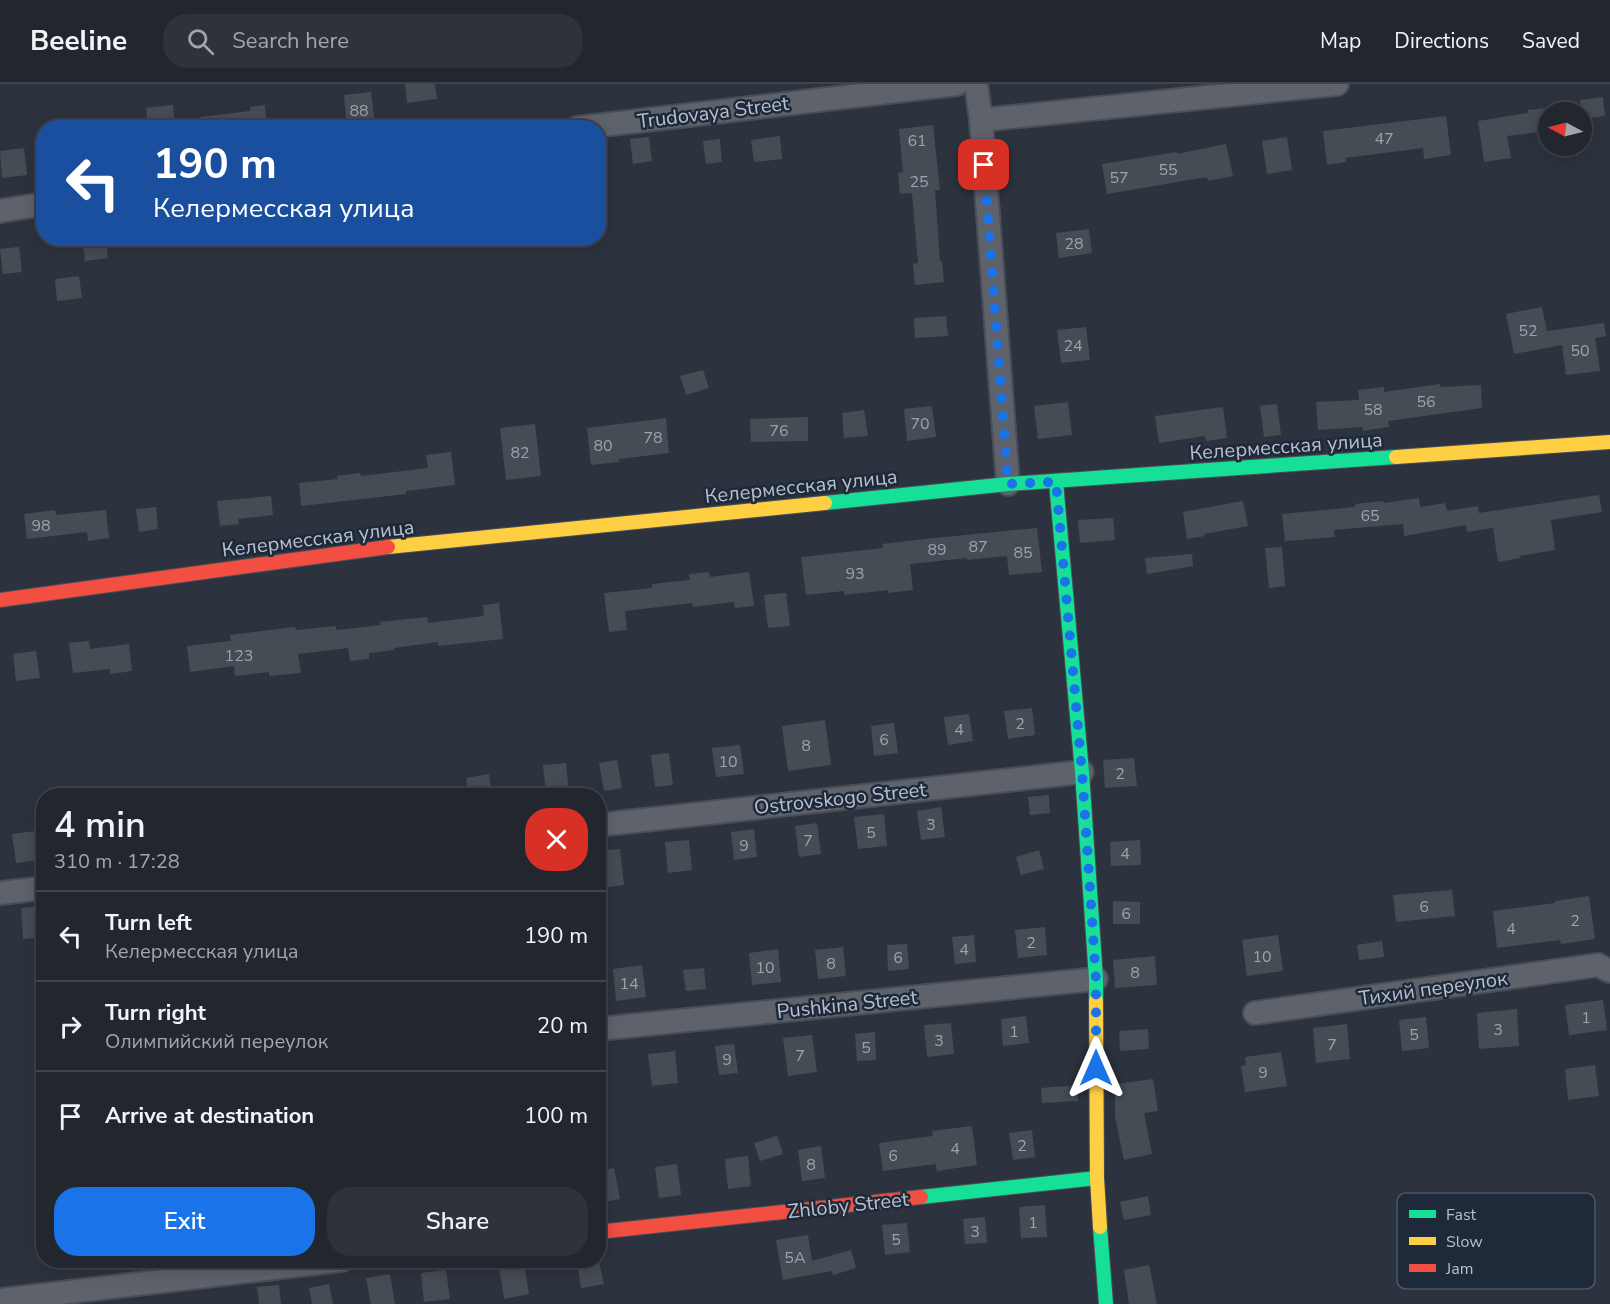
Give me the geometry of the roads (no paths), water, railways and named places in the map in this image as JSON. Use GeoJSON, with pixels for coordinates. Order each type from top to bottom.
{"type":"FeatureCollection","features":[{"type":"Feature","properties":{"kind":"street","name":"Trudovaya Street"},"geometry":{"type":"LineString","coordinates":[[606,125],[957,84]]}},
{"type":"Feature","properties":{"kind":"street"},"geometry":{"type":"LineString","coordinates":[[976,84],[981,120],[1008,484]]}},
{"type":"Feature","properties":{"kind":"street"},"geometry":{"type":"LineString","coordinates":[[981,120],[1337,84]]}},
{"type":"Feature","properties":{"kind":"street"},"geometry":{"type":"LineString","coordinates":[[0,211],[36,205]]}},
{"type":"Feature","properties":{"kind":"street","name":"Келермесская улица"},"geometry":{"type":"LineString","coordinates":[[0,600],[397,546],[1008,484],[1610,442]]}},
{"type":"Feature","properties":{"kind":"street"},"geometry":{"type":"LineString","coordinates":[[1056,482],[1082,772],[1096,979],[1097,1178],[1106,1304]]}},
{"type":"Feature","properties":{"kind":"street","name":"Ostrovskogo Street"},"geometry":{"type":"LineString","coordinates":[[606,824],[1082,772]]}},
{"type":"Feature","properties":{"kind":"street"},"geometry":{"type":"LineString","coordinates":[[0,893],[36,889]]}},
{"type":"Feature","properties":{"kind":"street","name":"Тихий переулок"},"geometry":{"type":"LineString","coordinates":[[1255,1013],[1598,965],[1610,971]]}},
{"type":"Feature","properties":{"kind":"street","name":"Pushkina Street"},"geometry":{"type":"LineString","coordinates":[[606,1028],[1096,979]]}},
{"type":"Feature","properties":{"kind":"street","name":"Zhloby Street"},"geometry":{"type":"LineString","coordinates":[[606,1231],[1097,1178]]}},
{"type":"Feature","properties":{"kind":"street"},"geometry":{"type":"LineString","coordinates":[[0,1300],[202,1268]]}}]}
